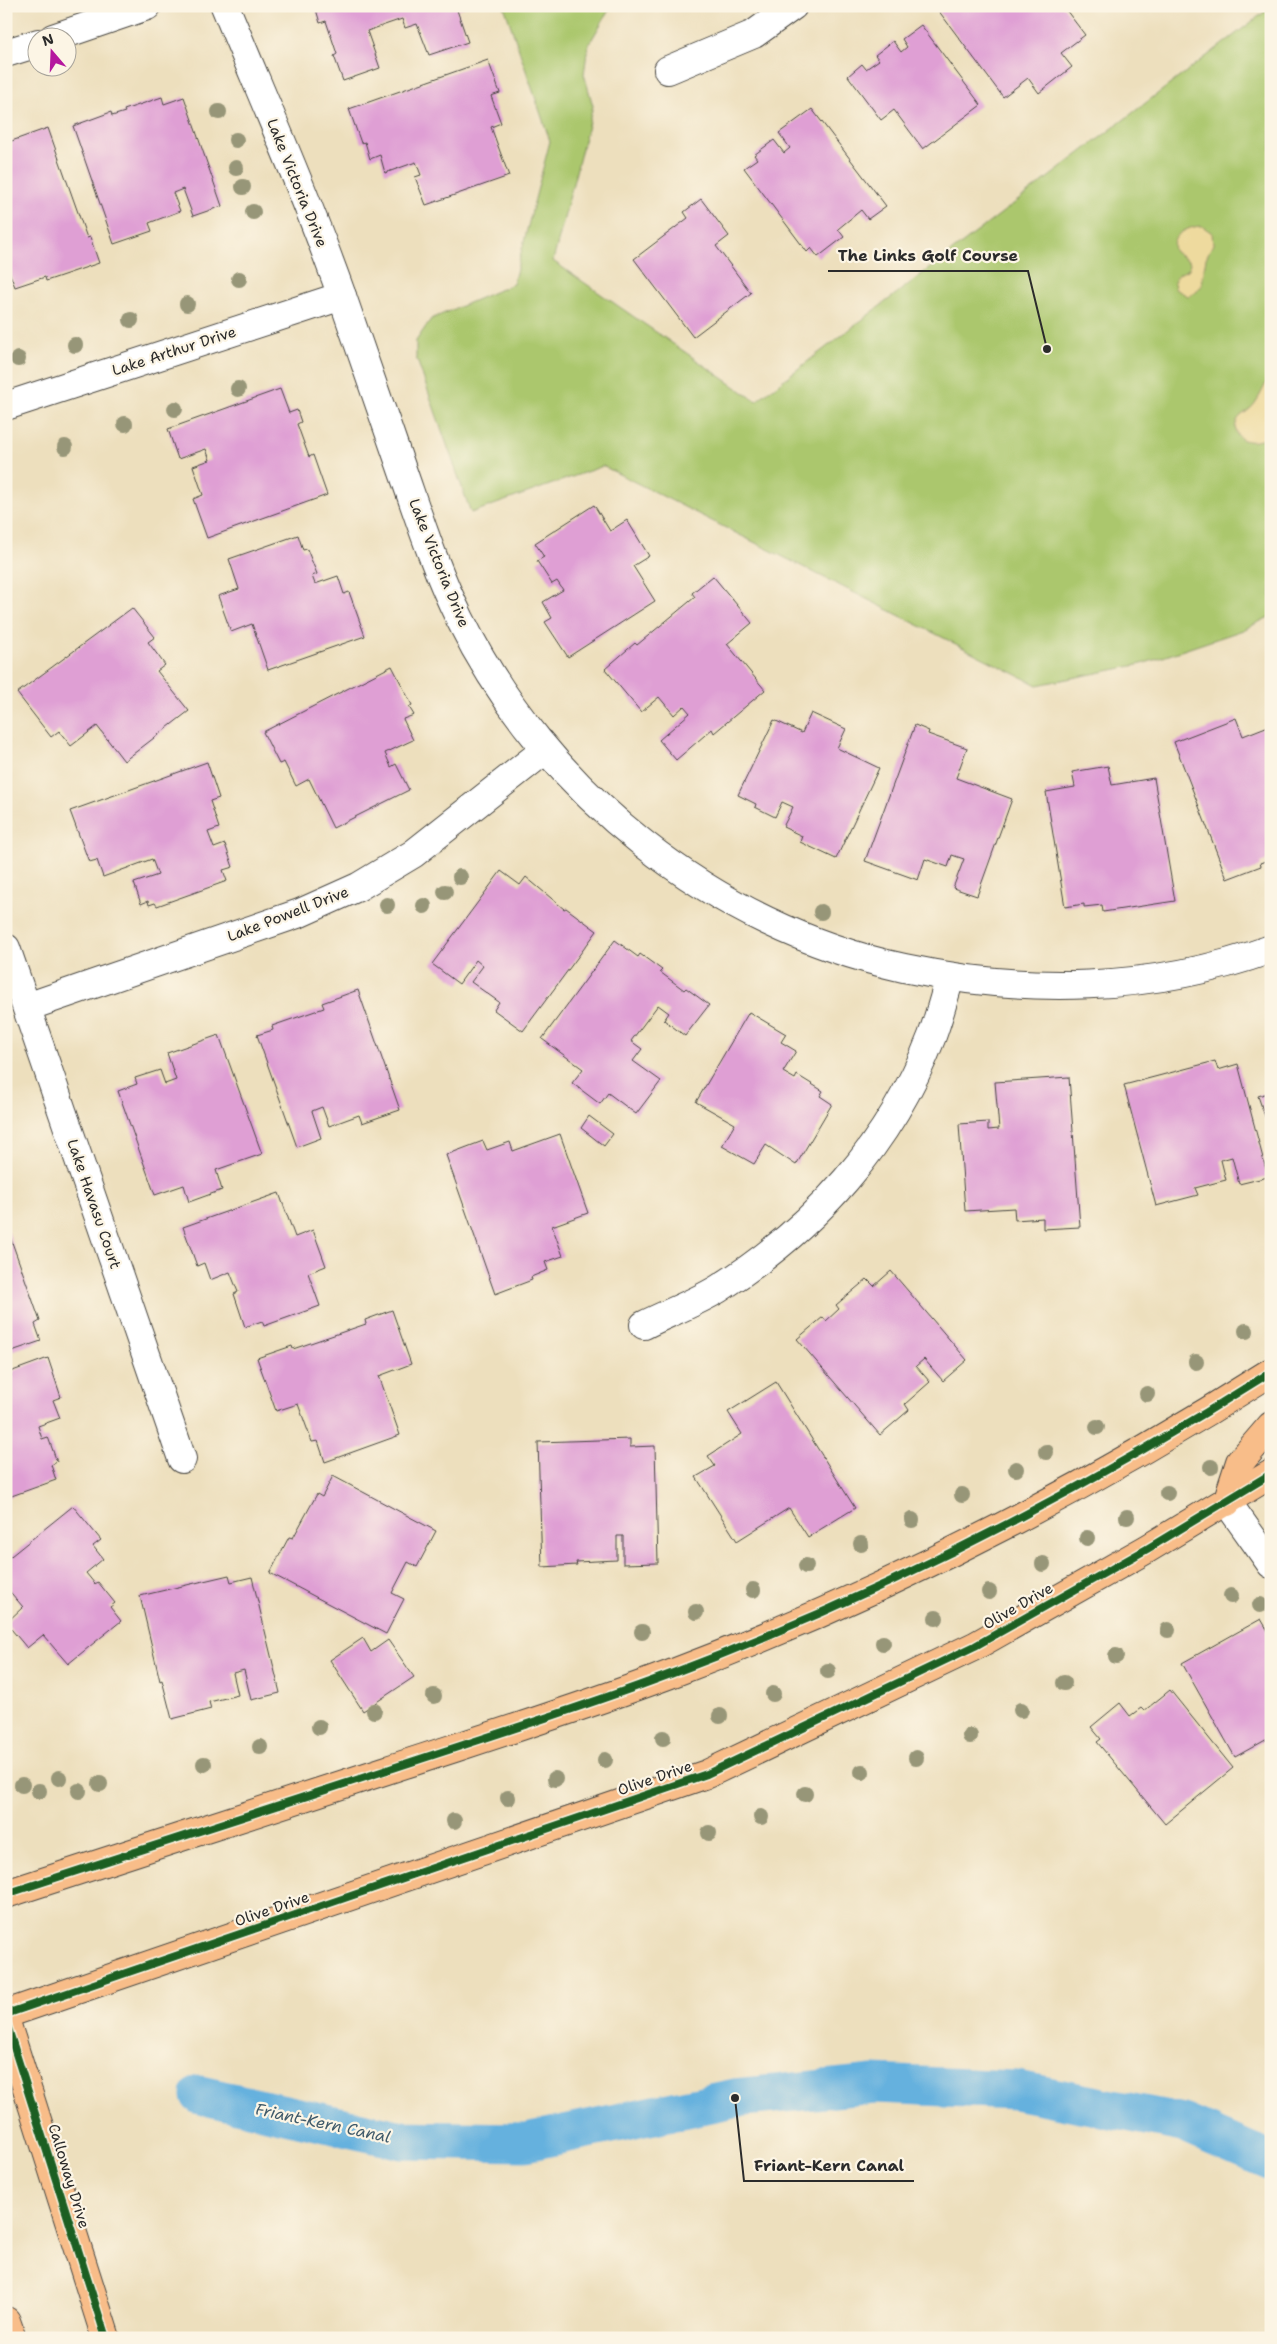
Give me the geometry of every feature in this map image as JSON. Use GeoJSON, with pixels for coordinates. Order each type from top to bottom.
{"type":"FeatureCollection","features":[{"type":"Feature","properties":{"kind":"main road"},"geometry":{"type":"LineString","coordinates":[[6,1894],[535,1722],[669,1674],[821,1612],[935,1560],[1118,1465],[1271,1372]]}},
{"type":"Feature","properties":{"kind":"main road"},"geometry":{"type":"LineString","coordinates":[[1227,1502],[1240,1462],[1260,1436],[1271,1426]]}},
{"type":"Feature","properties":{"kind":"main road","name":"Olive Drive"},"geometry":{"type":"LineString","coordinates":[[6,2014],[707,1774],[975,1646],[1227,1502],[1271,1474]]}},
{"type":"Feature","properties":{"kind":"main road","name":"Calloway Drive"},"geometry":{"type":"LineString","coordinates":[[6,2022],[106,2338]]}},
{"type":"Feature","properties":{"kind":"main road"},"geometry":{"type":"LineString","coordinates":[[6,2321],[12,2338]]}},
{"type":"Feature","properties":{"kind":"street"},"geometry":{"type":"LineString","coordinates":[[78,29],[147,6]]}},
{"type":"Feature","properties":{"kind":"street","name":"Lake Victoria Drive"},"geometry":{"type":"LineString","coordinates":[[225,6],[342,296],[428,545],[460,620],[499,687],[546,750],[601,808],[664,860],[732,903],[806,938],[862,958],[950,978],[1042,986],[1112,984],[1180,974],[1248,957],[1271,949]]}},
{"type":"Feature","properties":{"kind":"street"},"geometry":{"type":"LineString","coordinates":[[668,70],[754,34],[793,6]]}},
{"type":"Feature","properties":{"kind":"street"},"geometry":{"type":"LineString","coordinates":[[6,53],[28,46]]}},
{"type":"Feature","properties":{"kind":"street","name":"Lake Arthur Drive"},"geometry":{"type":"LineString","coordinates":[[6,406],[342,296]]}},
{"type":"Feature","properties":{"kind":"street","name":"Lake Powell Drive"},"geometry":{"type":"LineString","coordinates":[[26,1007],[300,913],[358,887],[413,854],[546,750]]}},
{"type":"Feature","properties":{"kind":"street","name":"Lake Havasu Court"},"geometry":{"type":"LineString","coordinates":[[6,948],[182,1459]]}},
{"type":"Feature","properties":{"kind":"street"},"geometry":{"type":"LineString","coordinates":[[644,1325],[717,1290],[774,1251],[826,1204],[865,1158],[903,1099],[932,1036],[950,978]]}},
{"type":"Feature","properties":{"kind":"street"},"geometry":{"type":"LineString","coordinates":[[1227,1502],[1271,1564]]}},
{"type":"Feature","properties":{"kind":"green space"},"geometry":{"type":"Polygon","coordinates":[[[504,6],[615,6],[609,10],[588,46],[584,74],[593,106],[553,261],[756,401],[1271,7],[1271,616],[1243,630],[1142,664],[1037,685],[603,466],[471,513],[416,357],[416,341],[431,319],[513,284],[550,141],[504,6]]]}},
{"type":"Feature","properties":{"kind":"sand"},"geometry":{"type":"Polygon","coordinates":[[[1202,226],[1212,233],[1213,244],[1206,258],[1201,286],[1196,292],[1188,296],[1175,289],[1174,282],[1177,275],[1189,269],[1190,262],[1175,252],[1174,241],[1186,230],[1202,226]]]}},
{"type":"Feature","properties":{"kind":"sand"},"geometry":{"type":"Polygon","coordinates":[[[1271,374],[1271,432],[1261,440],[1249,441],[1243,439],[1238,436],[1236,431],[1237,421],[1254,404],[1271,374]]]}},
{"type":"Feature","properties":{"kind":"building"},"geometry":{"type":"Polygon","coordinates":[[[315,6],[467,6],[457,10],[468,42],[429,55],[417,24],[405,28],[402,19],[367,31],[380,68],[343,81],[334,56],[337,54],[326,21],[320,23],[315,6]]]}},
{"type":"Feature","properties":{"kind":"building"},"geometry":{"type":"Polygon","coordinates":[[[935,6],[1063,6],[1085,35],[1061,53],[1072,67],[1039,93],[1028,78],[1003,97],[935,6]]]}},
{"type":"Feature","properties":{"kind":"building"},"geometry":{"type":"Polygon","coordinates":[[[921,25],[981,105],[923,149],[894,110],[881,120],[848,76],[862,64],[866,69],[879,60],[875,55],[893,41],[901,52],[907,47],[902,39],[921,25]]]}},
{"type":"Feature","properties":{"kind":"building"},"geometry":{"type":"Polygon","coordinates":[[[488,60],[500,93],[491,96],[501,123],[491,127],[509,176],[426,205],[415,177],[421,175],[416,162],[385,173],[380,155],[370,159],[365,142],[361,143],[349,109],[488,60]]]}},
{"type":"Feature","properties":{"kind":"building"},"geometry":{"type":"Polygon","coordinates":[[[162,97],[164,104],[184,97],[222,206],[193,216],[183,189],[173,193],[180,211],[149,223],[152,231],[114,244],[73,126],[111,112],[112,116],[125,112],[124,110],[162,97]]]}},
{"type":"Feature","properties":{"kind":"building"},"geometry":{"type":"Polygon","coordinates":[[[812,109],[886,206],[868,219],[861,210],[838,229],[844,237],[818,257],[811,248],[807,252],[744,168],[757,159],[754,155],[774,140],[784,153],[790,148],[779,133],[812,109]]]}},
{"type":"Feature","properties":{"kind":"building"},"geometry":{"type":"Polygon","coordinates":[[[48,128],[87,238],[90,237],[99,263],[46,281],[45,277],[15,287],[6,264],[6,143],[48,128]]]}},
{"type":"Feature","properties":{"kind":"building"},"geometry":{"type":"Polygon","coordinates":[[[701,199],[729,236],[716,246],[751,293],[693,337],[634,259],[688,218],[684,212],[701,199]]]}},
{"type":"Feature","properties":{"kind":"building"},"geometry":{"type":"Polygon","coordinates":[[[280,389],[289,413],[297,410],[301,422],[297,424],[309,457],[313,455],[327,495],[207,538],[193,499],[203,495],[193,466],[210,460],[206,449],[178,459],[168,429],[280,389]]]}},
{"type":"Feature","properties":{"kind":"building"},"geometry":{"type":"Polygon","coordinates":[[[594,505],[610,531],[627,520],[649,556],[633,566],[655,601],[568,657],[545,622],[552,618],[543,602],[563,590],[557,581],[552,584],[537,561],[544,557],[535,543],[594,505]]]}},
{"type":"Feature","properties":{"kind":"building"},"geometry":{"type":"Polygon","coordinates":[[[298,535],[303,550],[307,549],[317,574],[312,576],[315,584],[338,576],[344,594],[349,592],[365,636],[268,670],[252,624],[231,632],[218,596],[239,589],[229,559],[298,535]]]}},
{"type":"Feature","properties":{"kind":"building"},"geometry":{"type":"Polygon","coordinates":[[[713,576],[752,623],[727,644],[765,690],[714,733],[712,729],[676,760],[659,740],[690,713],[684,706],[674,715],[659,697],[641,712],[605,669],[635,643],[637,645],[695,597],[692,593],[713,576]]]}},
{"type":"Feature","properties":{"kind":"building"},"geometry":{"type":"Polygon","coordinates":[[[132,608],[155,637],[148,642],[165,665],[157,671],[189,711],[124,761],[97,726],[71,746],[59,731],[51,737],[17,693],[132,608]]]}},
{"type":"Feature","properties":{"kind":"building"},"geometry":{"type":"Polygon","coordinates":[[[392,666],[412,705],[409,707],[414,715],[403,719],[413,740],[385,753],[391,767],[396,764],[409,790],[333,828],[309,779],[296,786],[284,762],[279,764],[263,732],[392,666]]]}},
{"type":"Feature","properties":{"kind":"building"},"geometry":{"type":"Polygon","coordinates":[[[811,713],[846,729],[837,748],[879,768],[836,859],[800,842],[802,836],[783,827],[793,807],[782,802],[775,817],[755,807],[756,804],[738,795],[774,720],[802,733],[811,713]]]}},
{"type":"Feature","properties":{"kind":"building"},"geometry":{"type":"Polygon","coordinates":[[[1236,718],[1243,736],[1271,725],[1271,859],[1260,863],[1261,866],[1227,879],[1174,742],[1236,718]]]}},
{"type":"Feature","properties":{"kind":"building"},"geometry":{"type":"Polygon","coordinates":[[[915,725],[929,731],[928,734],[967,748],[956,778],[1012,799],[977,896],[953,888],[964,859],[952,855],[948,867],[925,859],[918,880],[865,861],[915,725]]]}},
{"type":"Feature","properties":{"kind":"building"},"geometry":{"type":"Polygon","coordinates":[[[207,762],[219,798],[210,801],[219,828],[208,832],[214,848],[225,844],[233,867],[223,870],[227,881],[157,906],[155,903],[149,905],[148,901],[141,904],[134,883],[158,875],[152,859],[103,877],[97,860],[89,862],[70,811],[207,762]]]}},
{"type":"Feature","properties":{"kind":"building"},"geometry":{"type":"Polygon","coordinates":[[[1108,766],[1112,785],[1154,778],[1175,901],[1103,912],[1102,905],[1084,907],[1084,904],[1065,907],[1046,792],[1075,787],[1072,772],[1108,766]]]}},
{"type":"Feature","properties":{"kind":"building"},"geometry":{"type":"Polygon","coordinates":[[[501,871],[520,885],[526,877],[564,909],[566,908],[597,931],[523,1031],[494,1010],[499,1002],[471,982],[483,966],[476,960],[459,984],[432,964],[501,871]]]}},
{"type":"Feature","properties":{"kind":"building"},"geometry":{"type":"Polygon","coordinates":[[[615,940],[638,957],[640,954],[662,970],[660,972],[684,990],[686,988],[709,1005],[685,1036],[664,1020],[669,1013],[658,1005],[631,1041],[642,1049],[633,1061],[661,1081],[636,1114],[608,1093],[600,1104],[572,1083],[583,1069],[542,1039],[615,940]]]}},
{"type":"Feature","properties":{"kind":"building"},"geometry":{"type":"Polygon","coordinates":[[[358,990],[400,1110],[362,1123],[359,1115],[329,1126],[322,1107],[312,1111],[321,1138],[297,1147],[257,1035],[273,1030],[272,1026],[324,1008],[322,1003],[358,990]]]}},
{"type":"Feature","properties":{"kind":"building"},"geometry":{"type":"Polygon","coordinates":[[[749,1012],[786,1034],[781,1042],[796,1051],[783,1072],[795,1079],[797,1075],[823,1091],[820,1096],[832,1104],[796,1165],[766,1145],[754,1164],[722,1146],[735,1124],[696,1102],[749,1012]]]}},
{"type":"Feature","properties":{"kind":"building"},"geometry":{"type":"Polygon","coordinates":[[[219,1035],[262,1154],[216,1170],[222,1190],[189,1202],[184,1185],[155,1195],[118,1091],[137,1084],[135,1078],[160,1070],[165,1084],[176,1080],[167,1053],[219,1035]]]}},
{"type":"Feature","properties":{"kind":"building"},"geometry":{"type":"Polygon","coordinates":[[[1215,1061],[1218,1070],[1238,1064],[1268,1177],[1239,1184],[1232,1157],[1221,1160],[1226,1180],[1195,1188],[1198,1195],[1156,1206],[1124,1085],[1215,1061]]]}},
{"type":"Feature","properties":{"kind":"building"},"geometry":{"type":"Polygon","coordinates":[[[1069,1077],[1080,1227],[1043,1229],[1043,1218],[1015,1220],[1014,1208],[965,1211],[959,1124],[988,1122],[988,1130],[999,1129],[995,1082],[1069,1077]]]}},
{"type":"Feature","properties":{"kind":"building"},"geometry":{"type":"Polygon","coordinates":[[[1271,1092],[1271,1131],[1270,1131],[1258,1096],[1271,1092]]]}},
{"type":"Feature","properties":{"kind":"building"},"geometry":{"type":"Polygon","coordinates":[[[589,1116],[613,1134],[604,1146],[581,1128],[589,1116]]]}},
{"type":"Feature","properties":{"kind":"building"},"geometry":{"type":"Polygon","coordinates":[[[560,1134],[588,1213],[552,1226],[563,1256],[545,1262],[548,1270],[531,1277],[532,1280],[495,1294],[446,1155],[483,1141],[487,1150],[510,1142],[513,1151],[560,1134]]]}},
{"type":"Feature","properties":{"kind":"building"},"geometry":{"type":"Polygon","coordinates":[[[279,1193],[295,1237],[313,1230],[326,1266],[308,1273],[320,1306],[264,1326],[262,1321],[245,1327],[234,1294],[238,1292],[230,1272],[210,1280],[204,1263],[197,1266],[183,1227],[279,1193]]]}},
{"type":"Feature","properties":{"kind":"building"},"geometry":{"type":"Polygon","coordinates":[[[8,1231],[40,1321],[35,1324],[41,1341],[6,1353],[6,1232],[8,1231]]]}},
{"type":"Feature","properties":{"kind":"building"},"geometry":{"type":"Polygon","coordinates":[[[891,1271],[967,1360],[943,1381],[924,1359],[916,1366],[930,1382],[905,1404],[909,1410],[880,1435],[797,1339],[823,1317],[826,1321],[839,1309],[836,1305],[867,1279],[874,1286],[891,1271]]]}},
{"type":"Feature","properties":{"kind":"building"},"geometry":{"type":"Polygon","coordinates":[[[392,1310],[411,1364],[379,1376],[400,1435],[325,1462],[318,1441],[312,1442],[298,1404],[276,1411],[257,1358],[292,1346],[293,1349],[366,1324],[365,1320],[392,1310]]]}},
{"type":"Feature","properties":{"kind":"building"},"geometry":{"type":"Polygon","coordinates":[[[48,1358],[61,1397],[53,1400],[60,1418],[38,1426],[42,1439],[48,1437],[57,1462],[51,1465],[56,1480],[6,1498],[6,1378],[11,1376],[10,1372],[48,1358]]]}},
{"type":"Feature","properties":{"kind":"building"},"geometry":{"type":"Polygon","coordinates":[[[776,1382],[855,1508],[808,1537],[789,1508],[737,1541],[696,1477],[715,1466],[708,1456],[742,1434],[728,1412],[776,1382]]]}},
{"type":"Feature","properties":{"kind":"building"},"geometry":{"type":"Polygon","coordinates":[[[630,1439],[630,1447],[655,1446],[658,1563],[623,1564],[623,1536],[617,1536],[617,1560],[576,1562],[577,1565],[542,1567],[538,1442],[630,1439]]]}},
{"type":"Feature","properties":{"kind":"building"},"geometry":{"type":"Polygon","coordinates":[[[333,1476],[436,1531],[417,1567],[408,1562],[392,1593],[404,1599],[386,1634],[270,1573],[289,1537],[293,1538],[317,1494],[322,1497],[333,1476]]]}},
{"type":"Feature","properties":{"kind":"building"},"geometry":{"type":"Polygon","coordinates":[[[73,1506],[101,1540],[93,1546],[103,1559],[86,1573],[95,1584],[98,1582],[115,1603],[110,1607],[121,1621],[68,1664],[43,1635],[27,1648],[6,1623],[23,1607],[6,1587],[6,1560],[73,1506]]]}},
{"type":"Feature","properties":{"kind":"building"},"geometry":{"type":"Polygon","coordinates":[[[229,1575],[231,1582],[252,1577],[280,1693],[251,1700],[244,1670],[233,1673],[238,1695],[209,1702],[211,1709],[172,1719],[162,1680],[160,1681],[140,1596],[229,1575]]]}},
{"type":"Feature","properties":{"kind":"building"},"geometry":{"type":"Polygon","coordinates":[[[1261,1619],[1271,1636],[1271,1737],[1235,1757],[1182,1663],[1261,1619]]]}},
{"type":"Feature","properties":{"kind":"building"},"geometry":{"type":"Polygon","coordinates":[[[363,1638],[371,1652],[388,1640],[414,1677],[363,1711],[330,1660],[363,1638]]]}},
{"type":"Feature","properties":{"kind":"building"},"geometry":{"type":"Polygon","coordinates":[[[1170,1690],[1233,1768],[1165,1824],[1097,1742],[1101,1739],[1091,1727],[1120,1703],[1130,1716],[1141,1708],[1144,1711],[1170,1690]]]}},
{"type":"Feature","properties":{"kind":"waterway","name":"Friant-Kern Canal"},"geometry":{"type":"LineString","coordinates":[[200,2095],[402,2140],[526,2142],[735,2098],[874,2084],[1016,2090],[1183,2123],[1271,2161]]}},
{"type":"Feature","properties":{"kind":"cycle path"},"geometry":{"type":"LineString","coordinates":[[6,1894],[563,1712],[668,1675],[746,1644],[824,1611],[977,1539],[1126,1459],[1199,1417],[1271,1372]]}},
{"type":"Feature","properties":{"kind":"cycle path"},"geometry":{"type":"LineString","coordinates":[[6,2014],[707,1774],[975,1646],[1147,1549],[1271,1474]]}},
{"type":"Feature","properties":{"kind":"cycle path"},"geometry":{"type":"LineString","coordinates":[[6,2022],[106,2338]]}},
{"type":"Feature","properties":{"kind":"place","name":"The Links Golf Course"},"geometry":{"type":"Point","coordinates":[1047,349]}},
{"type":"Feature","properties":{"kind":"place","name":"Friant-Kern Canal"},"geometry":{"type":"Point","coordinates":[735,2098]}}]}
